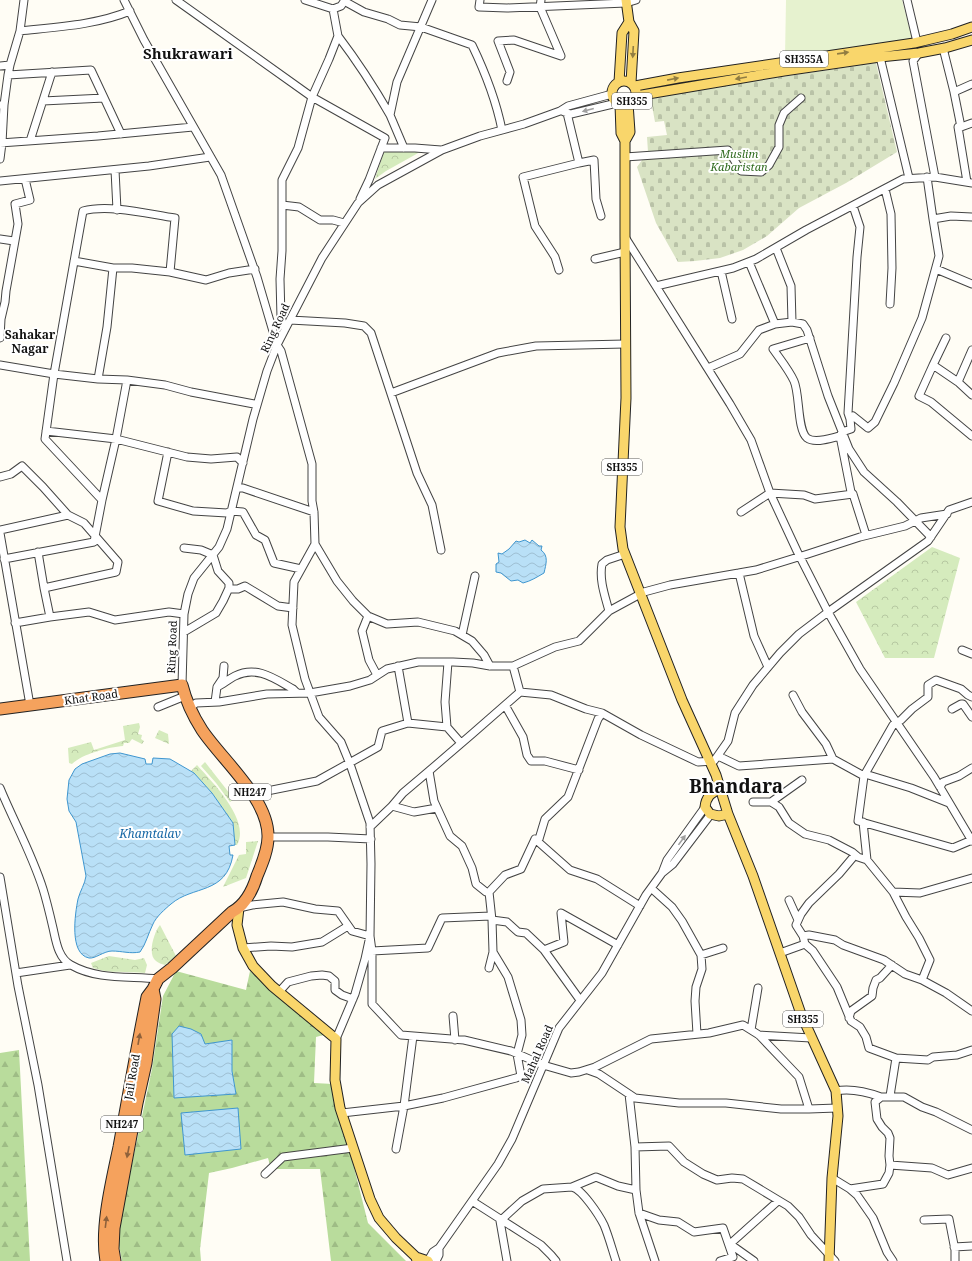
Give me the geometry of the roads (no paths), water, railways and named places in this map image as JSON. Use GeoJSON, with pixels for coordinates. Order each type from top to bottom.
{"type":"FeatureCollection","features":[{"type":"Feature","properties":{"kind":"highway","name":"Khat Road"},"geometry":{"type":"LineString","coordinates":[[0,709],[182,685]]}},
{"type":"Feature","properties":{"kind":"highway","name":"NH247"},"geometry":{"type":"LineString","coordinates":[[182,685],[190,708],[201,729],[261,806],[265,819],[268,838],[263,861],[253,887],[239,908]]}},
{"type":"Feature","properties":{"kind":"highway","name":"Jail Road"},"geometry":{"type":"LineString","coordinates":[[106,1261],[104,1242],[115,1166],[146,997],[153,989],[158,979],[172,968],[232,912],[239,908]]}},
{"type":"Feature","properties":{"kind":"highway","name":"Jail Road"},"geometry":{"type":"LineString","coordinates":[[115,1261],[113,1249],[114,1228],[137,1103],[146,1063],[155,999],[153,989]]}},
{"type":"Feature","properties":{"kind":"main road"},"geometry":{"type":"LineString","coordinates":[[626,1],[629,22]]}},
{"type":"Feature","properties":{"kind":"main road","name":"SH355"},"geometry":{"type":"LineString","coordinates":[[619,82],[622,33],[629,22],[634,31],[634,88],[632,102],[622,103],[612,98],[613,87],[619,82],[626,81],[634,88]]}},
{"type":"Feature","properties":{"kind":"main road","name":"SH355A"},"geometry":{"type":"LineString","coordinates":[[760,70],[918,42],[952,34],[972,27]]}},
{"type":"Feature","properties":{"kind":"main road","name":"SH355A"},"geometry":{"type":"LineString","coordinates":[[634,88],[678,78],[915,52],[919,53],[972,40]]}},
{"type":"Feature","properties":{"kind":"main road"},"geometry":{"type":"LineString","coordinates":[[918,42],[919,53]]}},
{"type":"Feature","properties":{"kind":"main road","name":"SH355"},"geometry":{"type":"LineString","coordinates":[[622,103],[620,133],[625,141],[624,236],[626,344],[626,398],[620,527],[623,549],[682,700],[714,759],[716,775],[728,814],[753,876],[801,1014],[836,1091],[838,1116],[832,1178],[831,1259]]}},
{"type":"Feature","properties":{"kind":"main road"},"geometry":{"type":"LineString","coordinates":[[720,789],[712,792],[706,801],[708,811],[719,816],[728,814]]}},
{"type":"Feature","properties":{"kind":"main road"},"geometry":{"type":"LineString","coordinates":[[239,908],[237,925],[243,948],[253,966],[279,992],[336,1039],[335,1080],[342,1113],[370,1199],[379,1218],[396,1238],[417,1259],[428,1261]]}},
{"type":"Feature","properties":{"kind":"street"},"geometry":{"type":"LineString","coordinates":[[0,159],[2,105],[10,65],[20,31],[24,0]]}},
{"type":"Feature","properties":{"kind":"street"},"geometry":{"type":"LineString","coordinates":[[124,0],[144,40],[221,175],[281,351],[312,464],[312,501],[314,512],[315,544],[337,581],[353,601],[368,616],[387,624],[418,622],[455,631],[472,641],[484,655],[490,666]]}},
{"type":"Feature","properties":{"kind":"street"},"geometry":{"type":"LineString","coordinates":[[176,0],[312,97],[385,138],[369,180],[358,203]]}},
{"type":"Feature","properties":{"kind":"street"},"geometry":{"type":"LineString","coordinates":[[305,0],[333,9],[341,6],[344,1],[364,12],[388,19],[400,25],[421,27],[472,45],[488,80],[497,106],[502,130]]}},
{"type":"Feature","properties":{"kind":"street"},"geometry":{"type":"LineString","coordinates":[[390,115],[397,82],[432,0]]}},
{"type":"Feature","properties":{"kind":"street"},"geometry":{"type":"LineString","coordinates":[[480,0],[479,7],[507,8],[540,3],[636,0]]}},
{"type":"Feature","properties":{"kind":"street"},"geometry":{"type":"LineString","coordinates":[[907,0],[918,42]]}},
{"type":"Feature","properties":{"kind":"street"},"geometry":{"type":"LineString","coordinates":[[507,81],[510,72],[498,41],[514,40],[561,56],[540,3]]}},
{"type":"Feature","properties":{"kind":"street"},"geometry":{"type":"LineString","coordinates":[[333,9],[338,36],[376,90],[390,115],[404,148]]}},
{"type":"Feature","properties":{"kind":"street"},"geometry":{"type":"LineString","coordinates":[[20,31],[86,23],[130,11]]}},
{"type":"Feature","properties":{"kind":"street"},"geometry":{"type":"LineString","coordinates":[[285,329],[282,318],[280,279],[282,251],[282,180],[298,148],[312,97],[338,36]]}},
{"type":"Feature","properties":{"kind":"street"},"geometry":{"type":"LineString","coordinates":[[943,48],[961,127]]}},
{"type":"Feature","properties":{"kind":"street"},"geometry":{"type":"LineString","coordinates":[[919,53],[913,61],[935,177]]}},
{"type":"Feature","properties":{"kind":"street"},"geometry":{"type":"LineString","coordinates":[[880,57],[908,178]]}},
{"type":"Feature","properties":{"kind":"street"},"geometry":{"type":"LineString","coordinates":[[0,66],[10,65]]}},
{"type":"Feature","properties":{"kind":"street"},"geometry":{"type":"LineString","coordinates":[[8,75],[91,70],[120,134]]}},
{"type":"Feature","properties":{"kind":"street"},"geometry":{"type":"LineString","coordinates":[[30,141],[52,72]]}},
{"type":"Feature","properties":{"kind":"street"},"geometry":{"type":"LineString","coordinates":[[954,92],[972,84]]}},
{"type":"Feature","properties":{"kind":"street","name":"Ring Road"},"geometry":{"type":"LineString","coordinates":[[564,112],[568,106],[612,94]]}},
{"type":"Feature","properties":{"kind":"street"},"geometry":{"type":"LineString","coordinates":[[43,101],[104,98]]}},
{"type":"Feature","properties":{"kind":"street"},"geometry":{"type":"LineString","coordinates":[[625,157],[728,150],[741,171],[761,172],[769,165],[779,147],[779,125],[784,113],[801,98]]}},
{"type":"Feature","properties":{"kind":"street","name":"Ring Road"},"geometry":{"type":"LineString","coordinates":[[182,685],[184,614],[188,594],[194,578],[219,547],[227,529],[256,406],[267,371],[285,329],[322,258],[358,203],[378,185],[442,150],[480,136],[564,112],[572,114],[622,103]]}},
{"type":"Feature","properties":{"kind":"street"},"geometry":{"type":"LineString","coordinates":[[564,112],[579,164]]}},
{"type":"Feature","properties":{"kind":"street"},"geometry":{"type":"LineString","coordinates":[[656,286],[733,268],[749,262],[903,179],[935,177],[970,182],[958,127],[972,122]]}},
{"type":"Feature","properties":{"kind":"street"},"geometry":{"type":"LineString","coordinates":[[1,143],[193,127]]}},
{"type":"Feature","properties":{"kind":"street"},"geometry":{"type":"LineString","coordinates":[[381,148],[442,150]]}},
{"type":"Feature","properties":{"kind":"street"},"geometry":{"type":"LineString","coordinates":[[0,181],[115,170],[210,157]]}},
{"type":"Feature","properties":{"kind":"street"},"geometry":{"type":"LineString","coordinates":[[559,270],[555,257],[535,226],[523,177],[594,160],[596,199],[601,216]]}},
{"type":"Feature","properties":{"kind":"street"},"geometry":{"type":"LineString","coordinates":[[115,170],[117,210]]}},
{"type":"Feature","properties":{"kind":"street"},"geometry":{"type":"LineString","coordinates":[[850,419],[853,416],[868,428],[875,422],[894,383],[922,318],[939,256],[932,219],[927,177]]}},
{"type":"Feature","properties":{"kind":"street"},"geometry":{"type":"LineString","coordinates":[[0,338],[1,319],[18,224],[15,204],[30,200],[25,179]]}},
{"type":"Feature","properties":{"kind":"street"},"geometry":{"type":"LineString","coordinates":[[885,189],[891,214],[892,268],[890,304]]}},
{"type":"Feature","properties":{"kind":"street"},"geometry":{"type":"LineString","coordinates":[[282,205],[299,207],[320,220],[333,220],[344,223]]}},
{"type":"Feature","properties":{"kind":"street"},"geometry":{"type":"LineString","coordinates":[[810,338],[774,349],[794,381],[800,422],[804,434],[808,438],[814,440],[841,434],[851,429],[848,413],[860,227],[853,206]]}},
{"type":"Feature","properties":{"kind":"street"},"geometry":{"type":"LineString","coordinates":[[102,500],[45,439],[54,374],[83,211],[93,208],[175,218],[170,272]]}},
{"type":"Feature","properties":{"kind":"street"},"geometry":{"type":"LineString","coordinates":[[932,219],[951,216],[972,217]]}},
{"type":"Feature","properties":{"kind":"street"},"geometry":{"type":"LineString","coordinates":[[624,236],[708,368],[751,440],[770,493],[800,557],[828,612],[860,669],[898,722],[940,787],[972,841],[954,848],[858,821],[864,775],[893,725],[898,722],[928,697],[928,685],[936,680],[960,689],[972,696]]}},
{"type":"Feature","properties":{"kind":"street"},"geometry":{"type":"LineString","coordinates":[[0,239],[14,241]]}},
{"type":"Feature","properties":{"kind":"street"},"geometry":{"type":"LineString","coordinates":[[776,248],[791,286],[792,322]]}},
{"type":"Feature","properties":{"kind":"street"},"geometry":{"type":"LineString","coordinates":[[595,259],[625,252]]}},
{"type":"Feature","properties":{"kind":"street"},"geometry":{"type":"LineString","coordinates":[[74,261],[113,268],[132,268],[170,272],[206,280],[229,273],[254,269]]}},
{"type":"Feature","properties":{"kind":"street"},"geometry":{"type":"LineString","coordinates":[[749,262],[775,324]]}},
{"type":"Feature","properties":{"kind":"street"},"geometry":{"type":"LineString","coordinates":[[98,379],[107,327],[113,268]]}},
{"type":"Feature","properties":{"kind":"street"},"geometry":{"type":"LineString","coordinates":[[936,269],[972,284]]}},
{"type":"Feature","properties":{"kind":"street"},"geometry":{"type":"LineString","coordinates":[[721,271],[732,319]]}},
{"type":"Feature","properties":{"kind":"street"},"geometry":{"type":"LineString","coordinates":[[290,320],[364,326],[371,333],[418,473],[432,505],[441,550]]}},
{"type":"Feature","properties":{"kind":"street"},"geometry":{"type":"LineString","coordinates":[[708,368],[740,354],[759,330],[775,324],[792,322],[803,324],[810,338],[841,434],[848,449],[864,472],[916,520],[931,537]]}},
{"type":"Feature","properties":{"kind":"street"},"geometry":{"type":"LineString","coordinates":[[946,338],[919,396],[930,402],[972,436]]}},
{"type":"Feature","properties":{"kind":"street"},"geometry":{"type":"LineString","coordinates":[[391,393],[498,353],[536,346],[626,344]]}},
{"type":"Feature","properties":{"kind":"street"},"geometry":{"type":"LineString","coordinates":[[958,382],[972,352]]}},
{"type":"Feature","properties":{"kind":"street"},"geometry":{"type":"LineString","coordinates":[[0,365],[54,374],[165,385],[191,392],[254,404],[256,406]]}},
{"type":"Feature","properties":{"kind":"street"},"geometry":{"type":"LineString","coordinates":[[934,365],[958,382],[972,395]]}},
{"type":"Feature","properties":{"kind":"street"},"geometry":{"type":"LineString","coordinates":[[4,559],[94,542],[116,439],[126,380]]}},
{"type":"Feature","properties":{"kind":"street"},"geometry":{"type":"LineString","coordinates":[[46,431],[116,439],[187,457],[211,459],[237,456],[242,463]]}},
{"type":"Feature","properties":{"kind":"street"},"geometry":{"type":"LineString","coordinates":[[841,434],[851,492],[853,494],[866,535]]}},
{"type":"Feature","properties":{"kind":"street"},"geometry":{"type":"LineString","coordinates":[[168,452],[158,501],[193,511],[227,513],[231,511],[243,512],[256,535],[264,540],[274,562],[300,569]]}},
{"type":"Feature","properties":{"kind":"street"},"geometry":{"type":"LineString","coordinates":[[0,477],[11,474],[22,466],[68,514],[84,523],[118,562],[116,572],[44,588]]}},
{"type":"Feature","properties":{"kind":"street"},"geometry":{"type":"LineString","coordinates":[[237,488],[243,488],[314,512]]}},
{"type":"Feature","properties":{"kind":"street"},"geometry":{"type":"LineString","coordinates":[[741,512],[770,493],[804,496],[815,499],[853,494]]}},
{"type":"Feature","properties":{"kind":"street"},"geometry":{"type":"LineString","coordinates":[[714,759],[728,741],[735,713],[753,684],[799,634],[928,541],[949,510],[972,502]]}},
{"type":"Feature","properties":{"kind":"street"},"geometry":{"type":"LineString","coordinates":[[0,530],[68,514]]}},
{"type":"Feature","properties":{"kind":"street"},"geometry":{"type":"LineString","coordinates":[[190,708],[196,702],[215,702],[267,694],[310,693],[350,686],[370,680],[387,669],[418,662],[474,663],[490,666],[513,666],[555,647],[579,640],[609,611],[640,594],[670,584],[756,570],[866,535],[905,526],[921,518],[946,514]]}},
{"type":"Feature","properties":{"kind":"street"},"geometry":{"type":"LineString","coordinates":[[0,533],[30,705]]}},
{"type":"Feature","properties":{"kind":"street"},"geometry":{"type":"LineString","coordinates":[[315,544],[294,582],[292,624],[305,679],[318,717],[341,742],[370,823],[370,936],[372,951],[372,1004],[401,1035],[455,1040],[511,1051],[543,1065],[571,1073],[588,1070],[607,1062],[622,1052],[650,1039],[708,1034],[743,1026],[759,1035],[799,1077],[809,1109]]}},
{"type":"Feature","properties":{"kind":"street"},"geometry":{"type":"LineString","coordinates":[[184,548],[200,550],[213,555],[218,571],[229,583],[229,588],[216,613],[184,632]]}},
{"type":"Feature","properties":{"kind":"street"},"geometry":{"type":"LineString","coordinates":[[38,552],[50,617]]}},
{"type":"Feature","properties":{"kind":"street"},"geometry":{"type":"LineString","coordinates":[[609,611],[604,596],[601,578],[602,564],[607,560],[625,554]]}},
{"type":"Feature","properties":{"kind":"street"},"geometry":{"type":"LineString","coordinates":[[739,573],[754,636],[768,667]]}},
{"type":"Feature","properties":{"kind":"street"},"geometry":{"type":"LineString","coordinates":[[462,635],[475,576]]}},
{"type":"Feature","properties":{"kind":"street"},"geometry":{"type":"LineString","coordinates":[[229,588],[238,589],[245,586],[278,606],[293,608]]}},
{"type":"Feature","properties":{"kind":"street"},"geometry":{"type":"LineString","coordinates":[[15,623],[89,612],[114,620],[169,612],[184,614]]}},
{"type":"Feature","properties":{"kind":"street"},"geometry":{"type":"LineString","coordinates":[[368,616],[362,631],[369,660],[377,675]]}},
{"type":"Feature","properties":{"kind":"street"},"geometry":{"type":"LineString","coordinates":[[962,650],[972,654]]}},
{"type":"Feature","properties":{"kind":"street"},"geometry":{"type":"LineString","coordinates":[[448,662],[446,702],[447,727],[461,743]]}},
{"type":"Feature","properties":{"kind":"street"},"geometry":{"type":"LineString","coordinates":[[215,702],[217,687],[223,678],[224,666]]}},
{"type":"Feature","properties":{"kind":"street"},"geometry":{"type":"LineString","coordinates":[[398,666],[408,723]]}},
{"type":"Feature","properties":{"kind":"street"},"geometry":{"type":"LineString","coordinates":[[513,666],[520,692]]}},
{"type":"Feature","properties":{"kind":"street"},"geometry":{"type":"LineString","coordinates":[[217,687],[237,675],[250,672],[263,673],[293,689],[297,693]]}},
{"type":"Feature","properties":{"kind":"street"},"geometry":{"type":"LineString","coordinates":[[370,827],[403,793],[520,692],[551,695],[586,709],[602,713],[641,736],[698,762],[714,759],[739,766],[833,759],[864,775],[911,788],[949,803]]}},
{"type":"Feature","properties":{"kind":"street"},"geometry":{"type":"LineString","coordinates":[[793,695],[802,712],[826,744],[833,759]]}},
{"type":"Feature","properties":{"kind":"street"},"geometry":{"type":"LineString","coordinates":[[158,707],[185,696]]}},
{"type":"Feature","properties":{"kind":"street"},"geometry":{"type":"LineString","coordinates":[[952,709],[963,704],[972,717]]}},
{"type":"Feature","properties":{"kind":"street"},"geometry":{"type":"LineString","coordinates":[[505,705],[523,737],[527,755],[531,761],[545,761],[579,770]]}},
{"type":"Feature","properties":{"kind":"street"},"geometry":{"type":"LineString","coordinates":[[489,968],[493,952],[492,918],[489,892],[505,874],[521,869],[535,839],[539,839],[545,819],[568,797],[598,719],[602,713]]}},
{"type":"Feature","properties":{"kind":"street"},"geometry":{"type":"LineString","coordinates":[[252,794],[317,781],[350,764],[378,747],[382,731],[408,723],[447,727]]}},
{"type":"Feature","properties":{"kind":"street"},"geometry":{"type":"LineString","coordinates":[[940,787],[944,782],[959,776],[972,768]]}},
{"type":"Feature","properties":{"kind":"street"},"geometry":{"type":"LineString","coordinates":[[429,771],[434,800],[450,836],[462,846],[472,868],[476,884],[486,892],[489,892]]}},
{"type":"Feature","properties":{"kind":"street"},"geometry":{"type":"LineString","coordinates":[[753,802],[771,802],[802,780]]}},
{"type":"Feature","properties":{"kind":"street"},"geometry":{"type":"LineString","coordinates":[[0,788],[44,890],[59,951],[64,960],[70,965],[104,976],[158,979]]}},
{"type":"Feature","properties":{"kind":"street"},"geometry":{"type":"LineString","coordinates":[[771,802],[779,808],[789,823],[801,831],[806,834],[829,840],[858,857],[867,860],[893,892],[930,960],[922,980]]}},
{"type":"Feature","properties":{"kind":"street"},"geometry":{"type":"LineString","coordinates":[[392,806],[414,812],[437,808]]}},
{"type":"Feature","properties":{"kind":"street","name":"Mahal Road"},"geometry":{"type":"LineString","coordinates":[[428,1261],[433,1252],[439,1248],[498,1164],[512,1139],[560,1028],[602,973],[651,888],[662,873],[673,864],[708,811]]}},
{"type":"Feature","properties":{"kind":"street"},"geometry":{"type":"LineString","coordinates":[[863,822],[867,860]]}},
{"type":"Feature","properties":{"kind":"street"},"geometry":{"type":"LineString","coordinates":[[268,838],[328,837],[371,839]]}},
{"type":"Feature","properties":{"kind":"street"},"geometry":{"type":"LineString","coordinates":[[535,839],[570,870],[597,879],[640,906]]}},
{"type":"Feature","properties":{"kind":"street"},"geometry":{"type":"LineString","coordinates":[[855,854],[839,874],[809,903],[796,925],[804,940],[837,986],[849,1018],[860,1027],[866,1037],[869,1048],[896,1058],[928,1060],[933,1057],[956,1055],[972,1050]]}},
{"type":"Feature","properties":{"kind":"street"},"geometry":{"type":"LineString","coordinates":[[0,877],[16,972],[38,1085],[67,1261]]}},
{"type":"Feature","properties":{"kind":"street"},"geometry":{"type":"LineString","coordinates":[[893,892],[920,893],[972,878]]}},
{"type":"Feature","properties":{"kind":"street"},"geometry":{"type":"LineString","coordinates":[[651,888],[672,907],[682,921],[701,955],[702,969],[696,987],[695,1002],[697,1034]]}},
{"type":"Feature","properties":{"kind":"street"},"geometry":{"type":"LineString","coordinates":[[789,900],[798,920]]}},
{"type":"Feature","properties":{"kind":"street"},"geometry":{"type":"LineString","coordinates":[[239,908],[252,905],[283,902],[315,909],[338,911],[352,931],[370,936]]}},
{"type":"Feature","properties":{"kind":"street"},"geometry":{"type":"LineString","coordinates":[[544,950],[564,942],[561,913],[618,945]]}},
{"type":"Feature","properties":{"kind":"street"},"geometry":{"type":"LineString","coordinates":[[372,951],[428,948],[442,918],[492,918],[507,922],[518,932],[526,932],[544,950],[580,1000]]}},
{"type":"Feature","properties":{"kind":"street"},"geometry":{"type":"LineString","coordinates":[[243,948],[271,946],[292,947],[322,942],[348,926]]}},
{"type":"Feature","properties":{"kind":"street"},"geometry":{"type":"LineString","coordinates":[[780,953],[804,940],[810,935],[835,940],[884,960],[905,974],[922,980],[946,993],[972,1011]]}},
{"type":"Feature","properties":{"kind":"street"},"geometry":{"type":"LineString","coordinates":[[336,1039],[353,999],[370,936]]}},
{"type":"Feature","properties":{"kind":"street"},"geometry":{"type":"LineString","coordinates":[[701,955],[723,948]]}},
{"type":"Feature","properties":{"kind":"street"},"geometry":{"type":"LineString","coordinates":[[342,1113],[404,1106],[443,1098],[521,1076],[517,1054],[522,1035],[520,1020],[508,977],[493,952]]}},
{"type":"Feature","properties":{"kind":"street"},"geometry":{"type":"LineString","coordinates":[[16,972],[70,965]]}},
{"type":"Feature","properties":{"kind":"street"},"geometry":{"type":"LineString","coordinates":[[849,1018],[851,1011],[872,996],[876,980],[880,978],[892,965]]}},
{"type":"Feature","properties":{"kind":"street"},"geometry":{"type":"LineString","coordinates":[[279,992],[288,982],[322,975],[329,976],[335,981],[335,990],[342,995],[353,999]]}},
{"type":"Feature","properties":{"kind":"street"},"geometry":{"type":"LineString","coordinates":[[751,1030],[758,988]]}},
{"type":"Feature","properties":{"kind":"street"},"geometry":{"type":"LineString","coordinates":[[453,1016],[455,1040]]}},
{"type":"Feature","properties":{"kind":"street"},"geometry":{"type":"LineString","coordinates":[[759,1035],[812,1038]]}},
{"type":"Feature","properties":{"kind":"street"},"geometry":{"type":"LineString","coordinates":[[396,1149],[404,1106],[412,1036]]}},
{"type":"Feature","properties":{"kind":"street"},"geometry":{"type":"LineString","coordinates":[[890,1096],[896,1068],[896,1058]]}},
{"type":"Feature","properties":{"kind":"street"},"geometry":{"type":"LineString","coordinates":[[588,1070],[599,1074],[635,1098],[679,1103],[726,1103],[781,1109],[838,1108]]}},
{"type":"Feature","properties":{"kind":"street"},"geometry":{"type":"LineString","coordinates":[[836,1091],[845,1089],[881,1097],[904,1097],[972,1130]]}},
{"type":"Feature","properties":{"kind":"street"},"geometry":{"type":"LineString","coordinates":[[629,1094],[635,1147],[636,1190],[639,1213],[655,1261]]}},
{"type":"Feature","properties":{"kind":"street"},"geometry":{"type":"LineString","coordinates":[[850,1189],[883,1184],[889,1173],[890,1138],[877,1119],[876,1112],[875,1102],[881,1097]]}},
{"type":"Feature","properties":{"kind":"street"},"geometry":{"type":"LineString","coordinates":[[635,1147],[669,1146],[684,1162],[703,1174],[718,1180],[732,1178],[743,1180],[788,1206],[799,1216],[811,1235],[831,1259]]}},
{"type":"Feature","properties":{"kind":"street"},"geometry":{"type":"LineString","coordinates":[[265,1174],[284,1157],[353,1148]]}},
{"type":"Feature","properties":{"kind":"street"},"geometry":{"type":"LineString","coordinates":[[890,1165],[932,1168],[948,1175],[972,1168]]}},
{"type":"Feature","properties":{"kind":"street"},"geometry":{"type":"LineString","coordinates":[[507,1261],[500,1221],[522,1201],[543,1190],[572,1187],[596,1177],[618,1186],[636,1190]]}},
{"type":"Feature","properties":{"kind":"street"},"geometry":{"type":"LineString","coordinates":[[832,1178],[850,1189],[874,1218],[887,1252],[893,1261]]}},
{"type":"Feature","properties":{"kind":"street"},"geometry":{"type":"LineString","coordinates":[[572,1187],[576,1188],[584,1196],[603,1224],[616,1261]]}},
{"type":"Feature","properties":{"kind":"street"},"geometry":{"type":"LineString","coordinates":[[472,1201],[541,1245],[556,1261]]}},
{"type":"Feature","properties":{"kind":"street"},"geometry":{"type":"LineString","coordinates":[[730,1244],[778,1201]]}},
{"type":"Feature","properties":{"kind":"street"},"geometry":{"type":"LineString","coordinates":[[639,1213],[658,1220],[678,1222],[694,1232],[723,1228],[730,1244],[733,1257],[720,1261]]}},
{"type":"Feature","properties":{"kind":"street"},"geometry":{"type":"LineString","coordinates":[[924,1220],[949,1219],[955,1261]]}},
{"type":"Feature","properties":{"kind":"street"},"geometry":{"type":"LineString","coordinates":[[730,1244],[754,1261]]}},
{"type":"Feature","properties":{"kind":"street"},"geometry":{"type":"LineString","coordinates":[[954,1247],[972,1246]]}},
{"type":"Feature","properties":{"kind":"street","name":"Mahal Road"},"geometry":{"type":"LineString","coordinates":[[436,1261],[439,1255],[439,1248]]}},
{"type":"Feature","properties":{"kind":"water"},"geometry":{"type":"Polygon","coordinates":[[[525,540],[530,543],[532,540],[539,546],[542,546],[541,550],[544,552],[546,558],[544,573],[523,583],[518,580],[511,581],[501,573],[496,572],[496,564],[499,562],[498,553],[502,554],[516,541],[519,542],[525,540]]]}},
{"type":"Feature","properties":{"kind":"water","name":"Khamtalav"},"geometry":{"type":"Polygon","coordinates":[[[120,753],[145,759],[146,764],[152,764],[153,758],[170,759],[194,773],[212,793],[233,823],[235,845],[229,846],[230,855],[233,855],[229,868],[223,877],[208,887],[180,898],[166,908],[154,921],[140,952],[133,953],[109,951],[89,958],[83,955],[78,949],[76,942],[75,923],[78,899],[86,876],[76,822],[69,811],[67,799],[69,780],[75,769],[82,764],[110,754],[120,753]]]}},
{"type":"Feature","properties":{"kind":"water"},"geometry":{"type":"Polygon","coordinates":[[[179,1026],[191,1029],[201,1034],[205,1044],[232,1040],[232,1071],[236,1094],[174,1098],[172,1034],[179,1026]]]}},
{"type":"Feature","properties":{"kind":"water"},"geometry":{"type":"Polygon","coordinates":[[[238,1108],[241,1149],[185,1155],[181,1113],[238,1108]]]}},
{"type":"Feature","properties":{"kind":"district","name":"Shukrawari"},"geometry":{"type":"Point","coordinates":[188,54]}},
{"type":"Feature","properties":{"kind":"district","name":"Sahakar Nagar"},"geometry":{"type":"Point","coordinates":[30,342]}},
{"type":"Feature","properties":{"kind":"district","name":"Bhandara"},"geometry":{"type":"Point","coordinates":[736,786]}},
{"type":"Feature","properties":{"kind":"park label","name":"Muslim Kabaristan"},"geometry":{"type":"Point","coordinates":[739,160]}}]}
